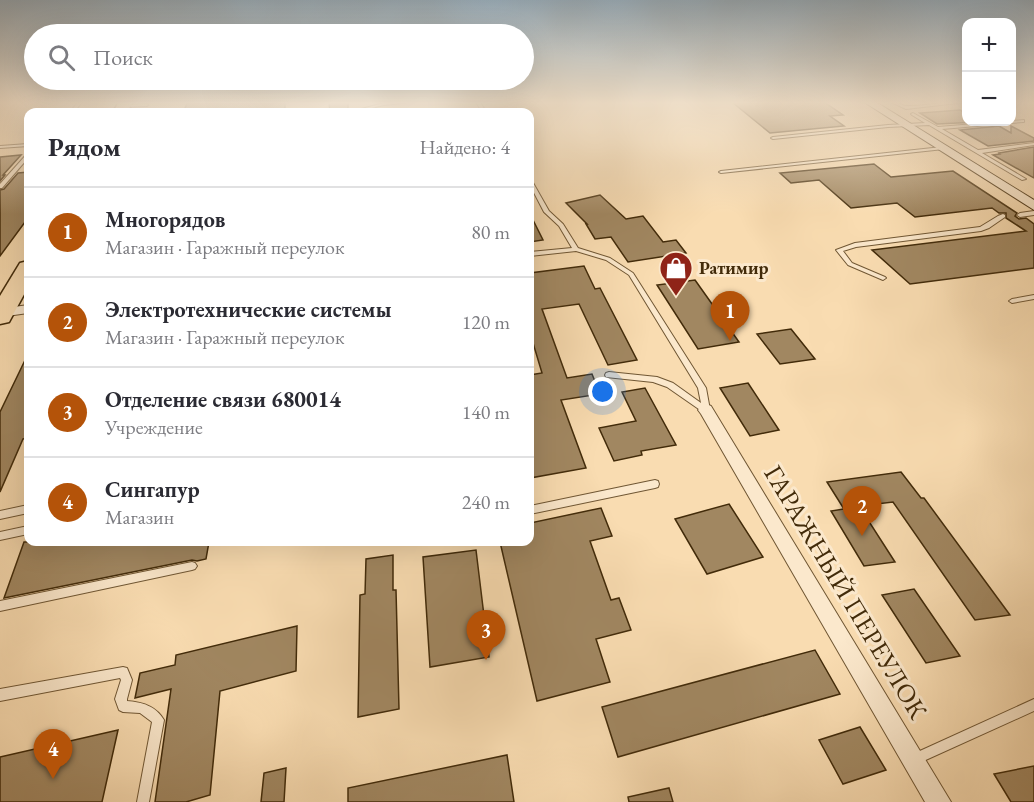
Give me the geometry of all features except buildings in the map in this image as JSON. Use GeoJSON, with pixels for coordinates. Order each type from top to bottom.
{"type":"FeatureCollection","features":[{"type":"Feature","properties":{"kind":"highway"},"geometry":{"type":"LineString","coordinates":[[1,315],[24,279]]}},
{"type":"Feature","properties":{"kind":"street"},"geometry":{"type":"LineString","coordinates":[[932,139],[942,148],[1034,206]]}},
{"type":"Feature","properties":{"kind":"street"},"geometry":{"type":"LineString","coordinates":[[1,315],[24,310]]}},
{"type":"Feature","properties":{"kind":"street","name":"ГАРАЖНЫЙ ПЕРЕУЛОК"},"geometry":{"type":"LineString","coordinates":[[706,410],[939,802]]}},
{"type":"Feature","properties":{"kind":"lane"},"geometry":{"type":"LineString","coordinates":[[956,139],[1024,179]]}},
{"type":"Feature","properties":{"kind":"lane"},"geometry":{"type":"LineString","coordinates":[[977,152],[1034,144]]}},
{"type":"Feature","properties":{"kind":"lane"},"geometry":{"type":"LineString","coordinates":[[0,147],[24,145]]}},
{"type":"Feature","properties":{"kind":"lane"},"geometry":{"type":"LineString","coordinates":[[721,172],[942,148]]}},
{"type":"Feature","properties":{"kind":"lane"},"geometry":{"type":"LineString","coordinates":[[0,187],[24,160]]}},
{"type":"Feature","properties":{"kind":"lane"},"geometry":{"type":"LineString","coordinates":[[534,188],[547,212],[561,225],[576,249]]}},
{"type":"Feature","properties":{"kind":"lane"},"geometry":{"type":"LineString","coordinates":[[1020,215],[1034,213]]}},
{"type":"Feature","properties":{"kind":"lane"},"geometry":{"type":"LineString","coordinates":[[883,278],[850,264],[839,250],[855,245],[981,229],[1004,216]]}},
{"type":"Feature","properties":{"kind":"lane"},"geometry":{"type":"LineString","coordinates":[[534,254],[576,249],[608,259],[631,274],[702,388],[706,410]]}},
{"type":"Feature","properties":{"kind":"lane"},"geometry":{"type":"LineString","coordinates":[[1012,301],[1034,297]]}},
{"type":"Feature","properties":{"kind":"lane"},"geometry":{"type":"LineString","coordinates":[[609,375],[654,379],[670,385],[706,410]]}},
{"type":"Feature","properties":{"kind":"lane"},"geometry":{"type":"LineString","coordinates":[[534,509],[655,484]]}},
{"type":"Feature","properties":{"kind":"lane"},"geometry":{"type":"LineString","coordinates":[[0,514],[24,510]]}},
{"type":"Feature","properties":{"kind":"lane"},"geometry":{"type":"LineString","coordinates":[[0,536],[24,531]]}},
{"type":"Feature","properties":{"kind":"lane"},"geometry":{"type":"LineString","coordinates":[[0,606],[192,566]]}},
{"type":"Feature","properties":{"kind":"lane"},"geometry":{"type":"LineString","coordinates":[[0,695],[123,672],[127,680],[121,699],[123,706],[142,708],[158,720],[143,802]]}},
{"type":"Feature","properties":{"kind":"lane"},"geometry":{"type":"LineString","coordinates":[[913,760],[1034,705]]}},
{"type":"Feature","properties":{"kind":"place","name":"Ратимир"},"geometry":{"type":"Point","coordinates":[676,297]}},
{"type":"Feature","properties":{"kind":"place","name":"Многорядов"},"geometry":{"type":"Point","coordinates":[730,341]}},
{"type":"Feature","properties":{"kind":"place","name":"Электротехнические системы"},"geometry":{"type":"Point","coordinates":[862,536]}},
{"type":"Feature","properties":{"kind":"place","name":"Отделение связи 680014"},"geometry":{"type":"Point","coordinates":[486,660]}},
{"type":"Feature","properties":{"kind":"place","name":"Сингапур"},"geometry":{"type":"Point","coordinates":[53,779]}}]}
